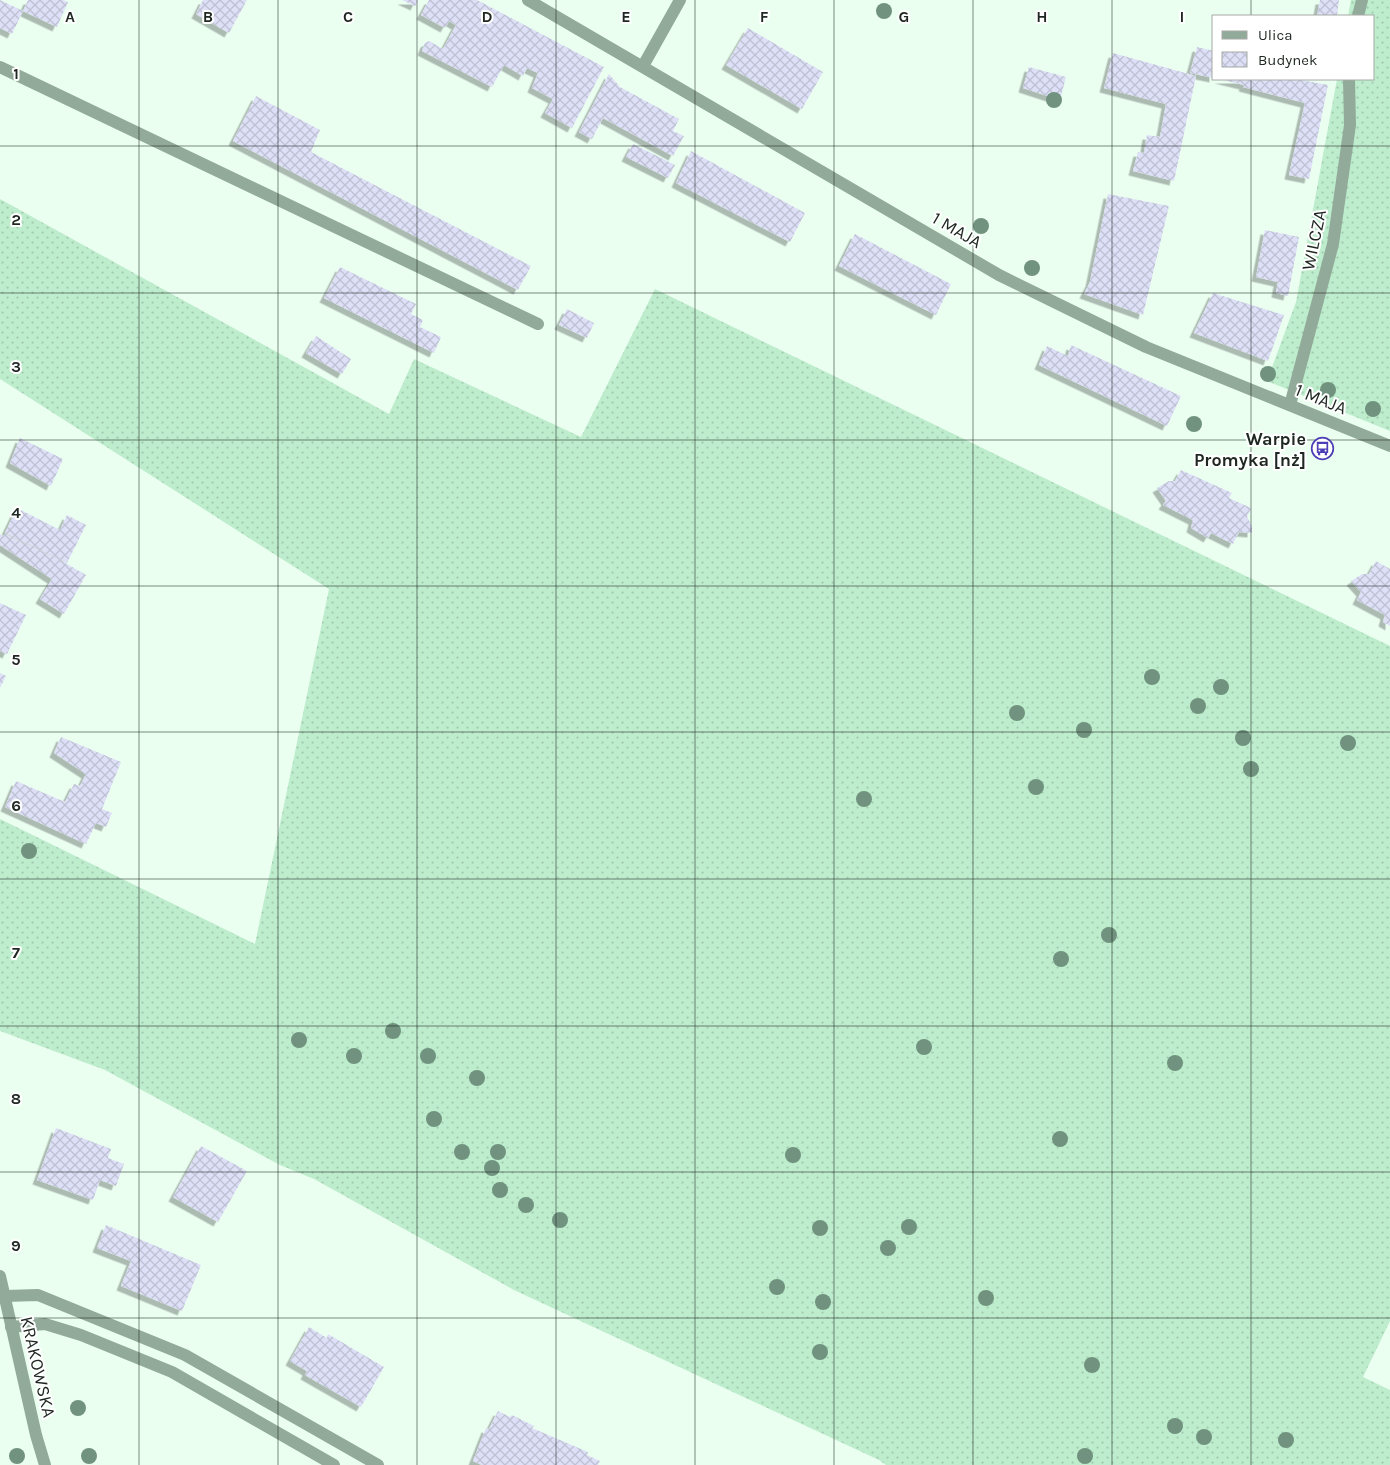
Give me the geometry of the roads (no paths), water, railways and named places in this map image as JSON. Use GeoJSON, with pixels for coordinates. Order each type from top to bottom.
{"type":"FeatureCollection","features":[{"type":"Feature","properties":{"kind":"street","name":"1 MAJA"},"geometry":{"type":"LineString","coordinates":[[528,0],[999,275],[1146,347],[1390,446]]}},
{"type":"Feature","properties":{"kind":"street"},"geometry":{"type":"LineString","coordinates":[[643,66],[680,0]]}},
{"type":"Feature","properties":{"kind":"street"},"geometry":{"type":"LineString","coordinates":[[1358,15],[1362,0]]}},
{"type":"Feature","properties":{"kind":"street"},"geometry":{"type":"LineString","coordinates":[[0,67],[538,324]]}},
{"type":"Feature","properties":{"kind":"street","name":"WILCZA"},"geometry":{"type":"LineString","coordinates":[[1290,406],[1333,244],[1350,125],[1349,80]]}},
{"type":"Feature","properties":{"kind":"street","name":"KRAKOWSKA"},"geometry":{"type":"LineString","coordinates":[[0,1276],[36,1435],[45,1465]]}},
{"type":"Feature","properties":{"kind":"street"},"geometry":{"type":"LineString","coordinates":[[4,1296],[38,1295],[185,1355],[378,1465]]}},
{"type":"Feature","properties":{"kind":"street"},"geometry":{"type":"LineString","coordinates":[[11,1327],[46,1324],[81,1335],[172,1372],[334,1465]]}},
{"type":"Feature","properties":{"kind":"place","name":"Warpie Promyka [nż]"},"geometry":{"type":"Point","coordinates":[1322,449]}}]}
